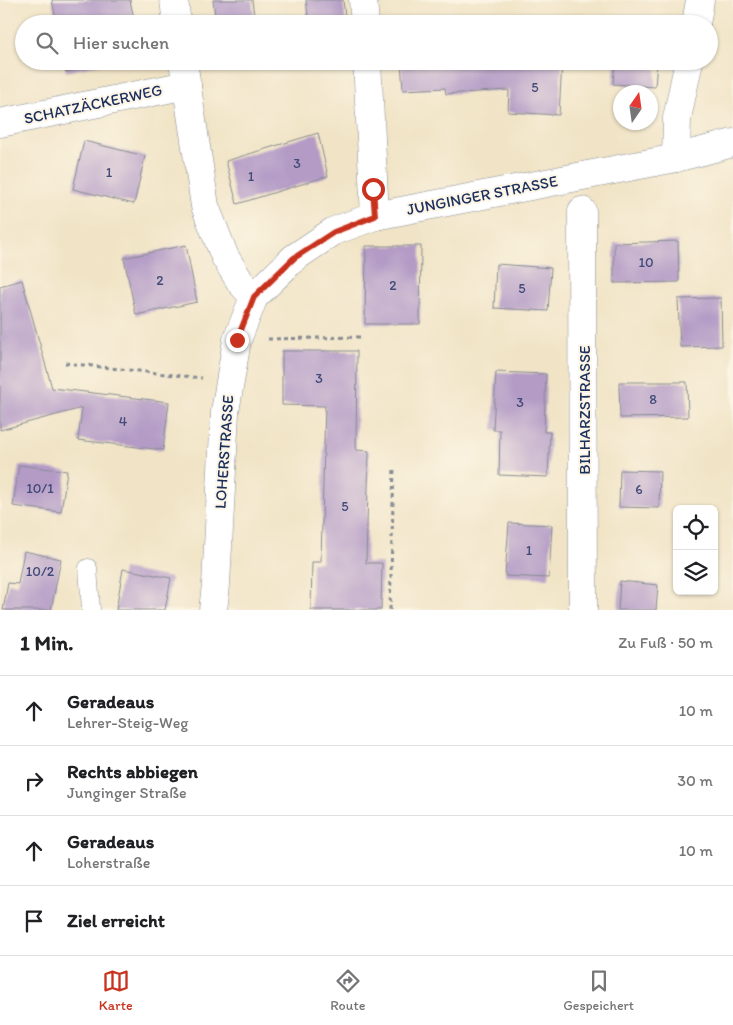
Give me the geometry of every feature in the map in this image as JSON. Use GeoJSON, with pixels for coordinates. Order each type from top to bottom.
{"type":"FeatureCollection","features":[{"type":"Feature","properties":{"kind":"street"},"geometry":{"type":"LineString","coordinates":[[174,0],[176,15]]}},
{"type":"Feature","properties":{"kind":"street"},"geometry":{"type":"LineString","coordinates":[[363,0],[364,15]]}},
{"type":"Feature","properties":{"kind":"street"},"geometry":{"type":"LineString","coordinates":[[698,15],[700,0]]}},
{"type":"Feature","properties":{"kind":"street"},"geometry":{"type":"LineString","coordinates":[[367,70],[375,216]]}},
{"type":"Feature","properties":{"kind":"street"},"geometry":{"type":"LineString","coordinates":[[676,158],[677,118],[687,70]]}},
{"type":"Feature","properties":{"kind":"street"},"geometry":{"type":"LineString","coordinates":[[185,73],[206,206],[225,257],[241,283],[254,297]]}},
{"type":"Feature","properties":{"kind":"street","name":"SCHATZÄCKERWEG"},"geometry":{"type":"LineString","coordinates":[[0,123],[185,73]]}},
{"type":"Feature","properties":{"kind":"street","name":"JUNGINGER STRASSE"},"geometry":{"type":"LineString","coordinates":[[254,297],[294,258],[334,232],[375,216],[676,158],[733,143]]}},
{"type":"Feature","properties":{"kind":"street","name":"BILHARZSTRASSE"},"geometry":{"type":"LineString","coordinates":[[582,211],[583,610]]}},
{"type":"Feature","properties":{"kind":"street","name":"LOHERSTRASSE"},"geometry":{"type":"LineString","coordinates":[[213,610],[225,412],[237,340],[254,297]]}},
{"type":"Feature","properties":{"kind":"lane"},"geometry":{"type":"LineString","coordinates":[[88,568],[91,610]]}},
{"type":"Feature","properties":{"kind":"path"},"geometry":{"type":"LineString","coordinates":[[237,340],[360,337]]}},
{"type":"Feature","properties":{"kind":"path"},"geometry":{"type":"LineString","coordinates":[[65,363],[230,381]]}},
{"type":"Feature","properties":{"kind":"path"},"geometry":{"type":"LineString","coordinates":[[390,610],[394,467]]}},
{"type":"Feature","properties":{"kind":"building"},"geometry":{"type":"Polygon","coordinates":[[[52,0],[130,0],[133,15],[55,15],[52,0]]]}},
{"type":"Feature","properties":{"kind":"building"},"geometry":{"type":"Polygon","coordinates":[[[213,0],[252,0],[254,15],[215,15],[213,0]]]}},
{"type":"Feature","properties":{"kind":"building"},"geometry":{"type":"Polygon","coordinates":[[[306,0],[343,0],[345,15],[308,15],[306,0]]]}},
{"type":"Feature","properties":{"kind":"building"},"geometry":{"type":"Polygon","coordinates":[[[402,70],[562,70],[559,115],[508,112],[509,90],[446,94],[445,88],[403,90],[402,70]]]}},
{"type":"Feature","properties":{"kind":"building"},"geometry":{"type":"Polygon","coordinates":[[[614,70],[656,70],[655,85],[613,84],[614,70]]]}},
{"type":"Feature","properties":{"kind":"building"},"geometry":{"type":"Polygon","coordinates":[[[318,133],[328,176],[237,204],[226,161],[318,133]]]}},
{"type":"Feature","properties":{"kind":"building"},"geometry":{"type":"Polygon","coordinates":[[[84,141],[145,156],[134,204],[73,189],[84,141]]]}},
{"type":"Feature","properties":{"kind":"building"},"geometry":{"type":"Polygon","coordinates":[[[678,241],[679,282],[614,283],[614,243],[678,241]]]}},
{"type":"Feature","properties":{"kind":"building"},"geometry":{"type":"Polygon","coordinates":[[[186,245],[197,302],[136,315],[124,258],[186,245]]]}},
{"type":"Feature","properties":{"kind":"building"},"geometry":{"type":"Polygon","coordinates":[[[366,246],[421,246],[420,324],[365,324],[366,246]]]}},
{"type":"Feature","properties":{"kind":"building"},"geometry":{"type":"Polygon","coordinates":[[[496,264],[551,268],[548,311],[494,308],[496,264]]]}},
{"type":"Feature","properties":{"kind":"building"},"geometry":{"type":"Polygon","coordinates":[[[22,280],[52,388],[169,402],[163,450],[78,440],[82,408],[0,430],[0,286],[22,280]]]}},
{"type":"Feature","properties":{"kind":"building"},"geometry":{"type":"Polygon","coordinates":[[[721,298],[722,346],[680,347],[678,299],[721,298]]]}},
{"type":"Feature","properties":{"kind":"building"},"geometry":{"type":"Polygon","coordinates":[[[282,351],[357,351],[356,450],[369,451],[366,563],[382,563],[381,610],[311,610],[312,562],[321,562],[325,406],[282,405],[282,351]]]}},
{"type":"Feature","properties":{"kind":"building"},"geometry":{"type":"Polygon","coordinates":[[[496,372],[546,374],[544,432],[550,432],[548,477],[499,475],[500,430],[493,430],[496,372]]]}},
{"type":"Feature","properties":{"kind":"building"},"geometry":{"type":"Polygon","coordinates":[[[619,382],[687,382],[688,417],[620,418],[619,382]]]}},
{"type":"Feature","properties":{"kind":"building"},"geometry":{"type":"Polygon","coordinates":[[[19,465],[67,471],[61,512],[13,506],[19,465]]]}},
{"type":"Feature","properties":{"kind":"building"},"geometry":{"type":"Polygon","coordinates":[[[620,470],[660,471],[659,508],[619,507],[620,470]]]}},
{"type":"Feature","properties":{"kind":"building"},"geometry":{"type":"Polygon","coordinates":[[[509,523],[552,525],[549,578],[505,576],[509,523]]]}},
{"type":"Feature","properties":{"kind":"building"},"geometry":{"type":"Polygon","coordinates":[[[24,551],[61,559],[51,610],[3,610],[8,583],[18,584],[24,551]]]}},
{"type":"Feature","properties":{"kind":"building"},"geometry":{"type":"Polygon","coordinates":[[[123,569],[171,578],[165,610],[116,610],[123,569]]]}},
{"type":"Feature","properties":{"kind":"building"},"geometry":{"type":"Polygon","coordinates":[[[620,581],[658,585],[656,610],[618,610],[620,581]]]}},
{"type":"Feature","properties":{"kind":"route"},"geometry":{"type":"LineString","coordinates":[[237,340],[254,297],[294,258],[334,232],[375,216],[373,189]]}}]}
